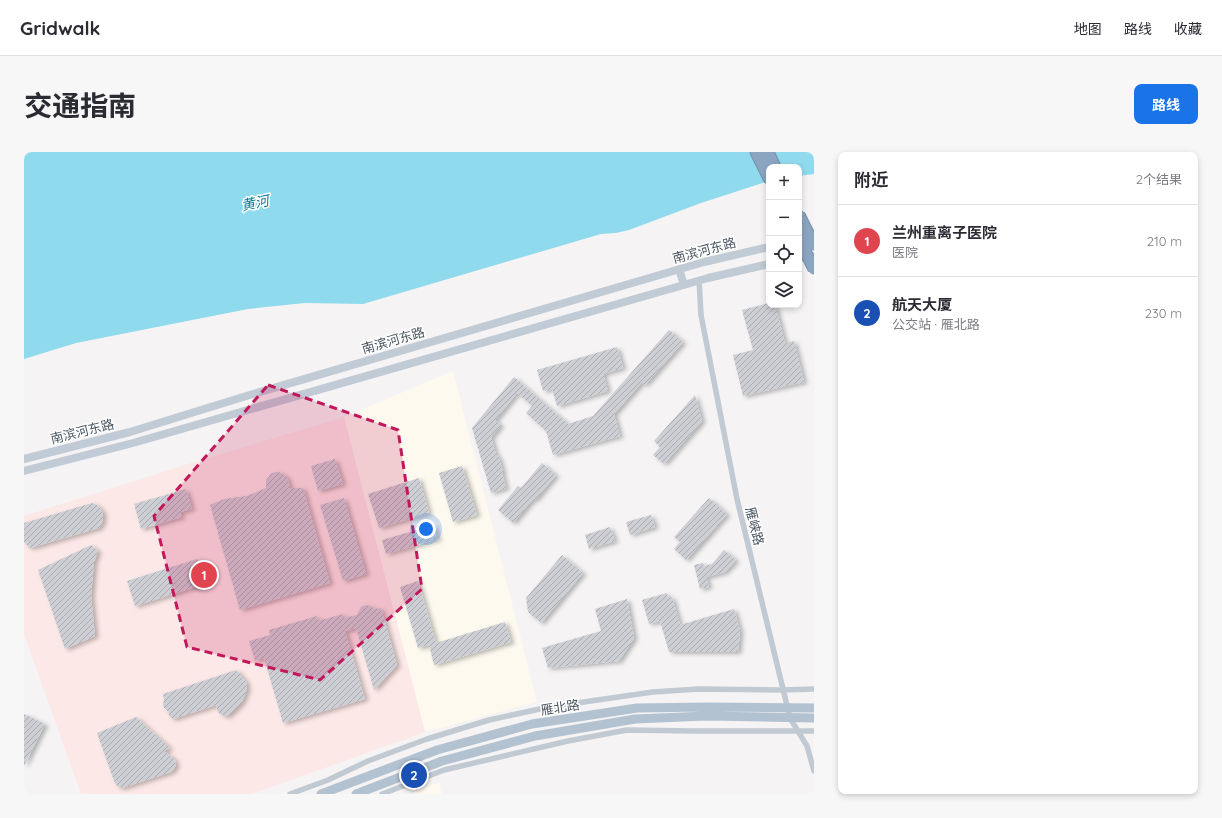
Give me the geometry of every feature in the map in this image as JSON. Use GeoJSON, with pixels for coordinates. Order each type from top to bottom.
{"type":"FeatureCollection","features":[{"type":"Feature","properties":{"kind":"highway"},"geometry":{"type":"LineString","coordinates":[[756,152],[766,172]]}},
{"type":"Feature","properties":{"kind":"highway"},"geometry":{"type":"LineString","coordinates":[[768,152],[774,164]]}},
{"type":"Feature","properties":{"kind":"highway"},"geometry":{"type":"LineString","coordinates":[[802,221],[814,245]]}},
{"type":"Feature","properties":{"kind":"highway"},"geometry":{"type":"LineString","coordinates":[[802,246],[814,269]]}},
{"type":"Feature","properties":{"kind":"main road"},"geometry":{"type":"LineString","coordinates":[[802,240],[814,240]]}},
{"type":"Feature","properties":{"kind":"main road","name":"南滨河东路"},"geometry":{"type":"LineString","coordinates":[[24,459],[130,432],[243,397],[679,269],[729,255],[766,248]]}},
{"type":"Feature","properties":{"kind":"main road"},"geometry":{"type":"LineString","coordinates":[[802,258],[814,256]]}},
{"type":"Feature","properties":{"kind":"main road","name":"南滨河东路"},"geometry":{"type":"LineString","coordinates":[[24,471],[133,443],[699,280],[766,265]]}},
{"type":"Feature","properties":{"kind":"main road"},"geometry":{"type":"LineString","coordinates":[[679,269],[684,285]]}},
{"type":"Feature","properties":{"kind":"main road","name":"雁北路"},"geometry":{"type":"LineString","coordinates":[[321,794],[437,750],[532,724],[637,708],[708,707],[789,713],[814,718]]}},
{"type":"Feature","properties":{"kind":"main road","name":"雁北路"},"geometry":{"type":"LineString","coordinates":[[356,794],[442,761],[535,736],[636,720],[789,713],[814,708]]}},
{"type":"Feature","properties":{"kind":"street","name":"雁峡路"},"geometry":{"type":"LineString","coordinates":[[699,280],[701,315],[737,499],[789,713],[807,746],[814,770]]}},
{"type":"Feature","properties":{"kind":"street"},"geometry":{"type":"LineString","coordinates":[[290,794],[427,739],[489,720],[549,707],[653,692],[698,689],[814,689]]}},
{"type":"Feature","properties":{"kind":"street"},"geometry":{"type":"LineString","coordinates":[[382,794],[444,770],[568,741],[627,730],[693,732],[814,731]]}},
{"type":"Feature","properties":{"kind":"highlighted area"},"geometry":{"type":"Polygon","coordinates":[[[268,385],[398,430],[422,589],[320,680],[187,647],[154,516],[268,385]]]}},
{"type":"Feature","properties":{"kind":"shaded area"},"geometry":{"type":"Polygon","coordinates":[[[453,371],[537,702],[425,732],[344,417],[453,371]]]}},
{"type":"Feature","properties":{"kind":"shaded area"},"geometry":{"type":"Polygon","coordinates":[[[344,417],[425,732],[252,794],[81,794],[24,634],[24,516],[188,464],[344,417]]]}},
{"type":"Feature","properties":{"kind":"shaded area"},"geometry":{"type":"Polygon","coordinates":[[[439,782],[442,794],[410,794],[439,782]]]}},
{"type":"Feature","properties":{"kind":"water","name":"黄河"},"geometry":{"type":"Polygon","coordinates":[[[24,152],[814,152],[814,174],[802,176],[802,164],[766,164],[766,182],[701,203],[629,230],[601,234],[363,304],[305,303],[248,309],[76,343],[24,359],[24,152]]]}},
{"type":"Feature","properties":{"kind":"building"},"geometry":{"type":"Polygon","coordinates":[[[766,304],[766,308],[776,308],[785,343],[794,341],[804,382],[743,396],[733,355],[753,350],[742,310],[766,304]]]}},
{"type":"Feature","properties":{"kind":"building"},"geometry":{"type":"Polygon","coordinates":[[[669,330],[683,342],[645,385],[642,382],[614,414],[620,436],[553,455],[546,431],[526,413],[532,406],[517,393],[495,420],[501,425],[491,437],[503,472],[506,488],[491,493],[472,428],[514,377],[568,424],[593,416],[669,330]]]}},
{"type":"Feature","properties":{"kind":"building"},"geometry":{"type":"Polygon","coordinates":[[[617,347],[623,368],[603,374],[608,391],[557,406],[552,389],[543,391],[537,370],[617,347]]]}},
{"type":"Feature","properties":{"kind":"building"},"geometry":{"type":"Polygon","coordinates":[[[695,395],[702,421],[664,464],[653,455],[660,447],[654,441],[695,395]]]}},
{"type":"Feature","properties":{"kind":"building"},"geometry":{"type":"Polygon","coordinates":[[[335,459],[343,484],[318,491],[311,466],[335,459]]]}},
{"type":"Feature","properties":{"kind":"building"},"geometry":{"type":"Polygon","coordinates":[[[542,463],[556,475],[513,523],[498,510],[518,486],[521,488],[542,463]]]}},
{"type":"Feature","properties":{"kind":"building"},"geometry":{"type":"Polygon","coordinates":[[[462,466],[477,515],[453,522],[439,473],[462,466]]]}},
{"type":"Feature","properties":{"kind":"building"},"geometry":{"type":"Polygon","coordinates":[[[275,472],[279,472],[286,476],[290,488],[303,488],[330,583],[240,610],[210,505],[224,499],[247,496],[266,488],[266,480],[275,472]]]}},
{"type":"Feature","properties":{"kind":"building"},"geometry":{"type":"Polygon","coordinates":[[[419,478],[429,513],[379,528],[368,494],[419,478]]]}},
{"type":"Feature","properties":{"kind":"building"},"geometry":{"type":"Polygon","coordinates":[[[186,489],[192,509],[180,512],[182,517],[141,529],[134,504],[186,489]]]}},
{"type":"Feature","properties":{"kind":"building"},"geometry":{"type":"Polygon","coordinates":[[[344,498],[366,574],[343,581],[320,505],[344,498]]]}},
{"type":"Feature","properties":{"kind":"building"},"geometry":{"type":"Polygon","coordinates":[[[709,498],[727,514],[686,560],[674,549],[680,542],[674,537],[709,498]]]}},
{"type":"Feature","properties":{"kind":"building"},"geometry":{"type":"Polygon","coordinates":[[[92,503],[97,505],[103,513],[102,523],[99,528],[30,548],[24,542],[24,523],[92,503]]]}},
{"type":"Feature","properties":{"kind":"building"},"geometry":{"type":"Polygon","coordinates":[[[651,515],[655,527],[630,535],[626,522],[651,515]]]}},
{"type":"Feature","properties":{"kind":"building"},"geometry":{"type":"Polygon","coordinates":[[[434,525],[438,539],[386,554],[382,540],[434,525]]]}},
{"type":"Feature","properties":{"kind":"building"},"geometry":{"type":"Polygon","coordinates":[[[610,527],[615,541],[589,549],[585,535],[610,527]]]}},
{"type":"Feature","properties":{"kind":"building"},"geometry":{"type":"Polygon","coordinates":[[[91,545],[98,551],[94,562],[91,596],[95,636],[65,649],[38,570],[91,545]]]}},
{"type":"Feature","properties":{"kind":"building"},"geometry":{"type":"Polygon","coordinates":[[[724,550],[736,560],[725,572],[706,577],[709,587],[700,589],[694,565],[703,563],[704,566],[712,564],[724,550]]]}},
{"type":"Feature","properties":{"kind":"building"},"geometry":{"type":"Polygon","coordinates":[[[562,555],[583,573],[541,623],[528,612],[526,598],[562,555]]]}},
{"type":"Feature","properties":{"kind":"building"},"geometry":{"type":"Polygon","coordinates":[[[197,559],[205,584],[135,606],[127,581],[197,559]]]}},
{"type":"Feature","properties":{"kind":"building"},"geometry":{"type":"Polygon","coordinates":[[[418,581],[436,643],[505,622],[511,642],[434,665],[429,645],[418,648],[400,587],[418,581]]]}},
{"type":"Feature","properties":{"kind":"building"},"geometry":{"type":"Polygon","coordinates":[[[667,593],[668,598],[672,597],[680,625],[734,609],[740,631],[738,652],[669,652],[660,621],[649,624],[642,600],[667,593]]]}},
{"type":"Feature","properties":{"kind":"building"},"geometry":{"type":"Polygon","coordinates":[[[627,599],[634,638],[619,661],[548,668],[542,648],[601,631],[595,609],[627,599]]]}},
{"type":"Feature","properties":{"kind":"building"},"geometry":{"type":"Polygon","coordinates":[[[365,605],[375,609],[381,608],[397,665],[374,690],[356,628],[345,631],[365,699],[283,723],[264,658],[255,661],[249,641],[270,635],[269,630],[317,616],[318,621],[343,614],[344,618],[357,615],[361,607],[365,605]]]}},
{"type":"Feature","properties":{"kind":"building"},"geometry":{"type":"Polygon","coordinates":[[[236,670],[246,681],[247,689],[242,702],[228,716],[220,714],[216,705],[173,719],[169,716],[169,712],[164,708],[163,694],[236,670]]]}},
{"type":"Feature","properties":{"kind":"building"},"geometry":{"type":"Polygon","coordinates":[[[24,714],[45,724],[24,766],[24,714]]]}},
{"type":"Feature","properties":{"kind":"building"},"geometry":{"type":"Polygon","coordinates":[[[136,717],[170,748],[164,751],[175,760],[176,765],[171,772],[122,788],[117,786],[114,781],[97,733],[136,717]]]}},
{"type":"Feature","properties":{"kind":"place","name":"兰州重离子医院"},"geometry":{"type":"Point","coordinates":[204,575]}},
{"type":"Feature","properties":{"kind":"place","name":"航天大厦"},"geometry":{"type":"Point","coordinates":[414,775]}}]}
